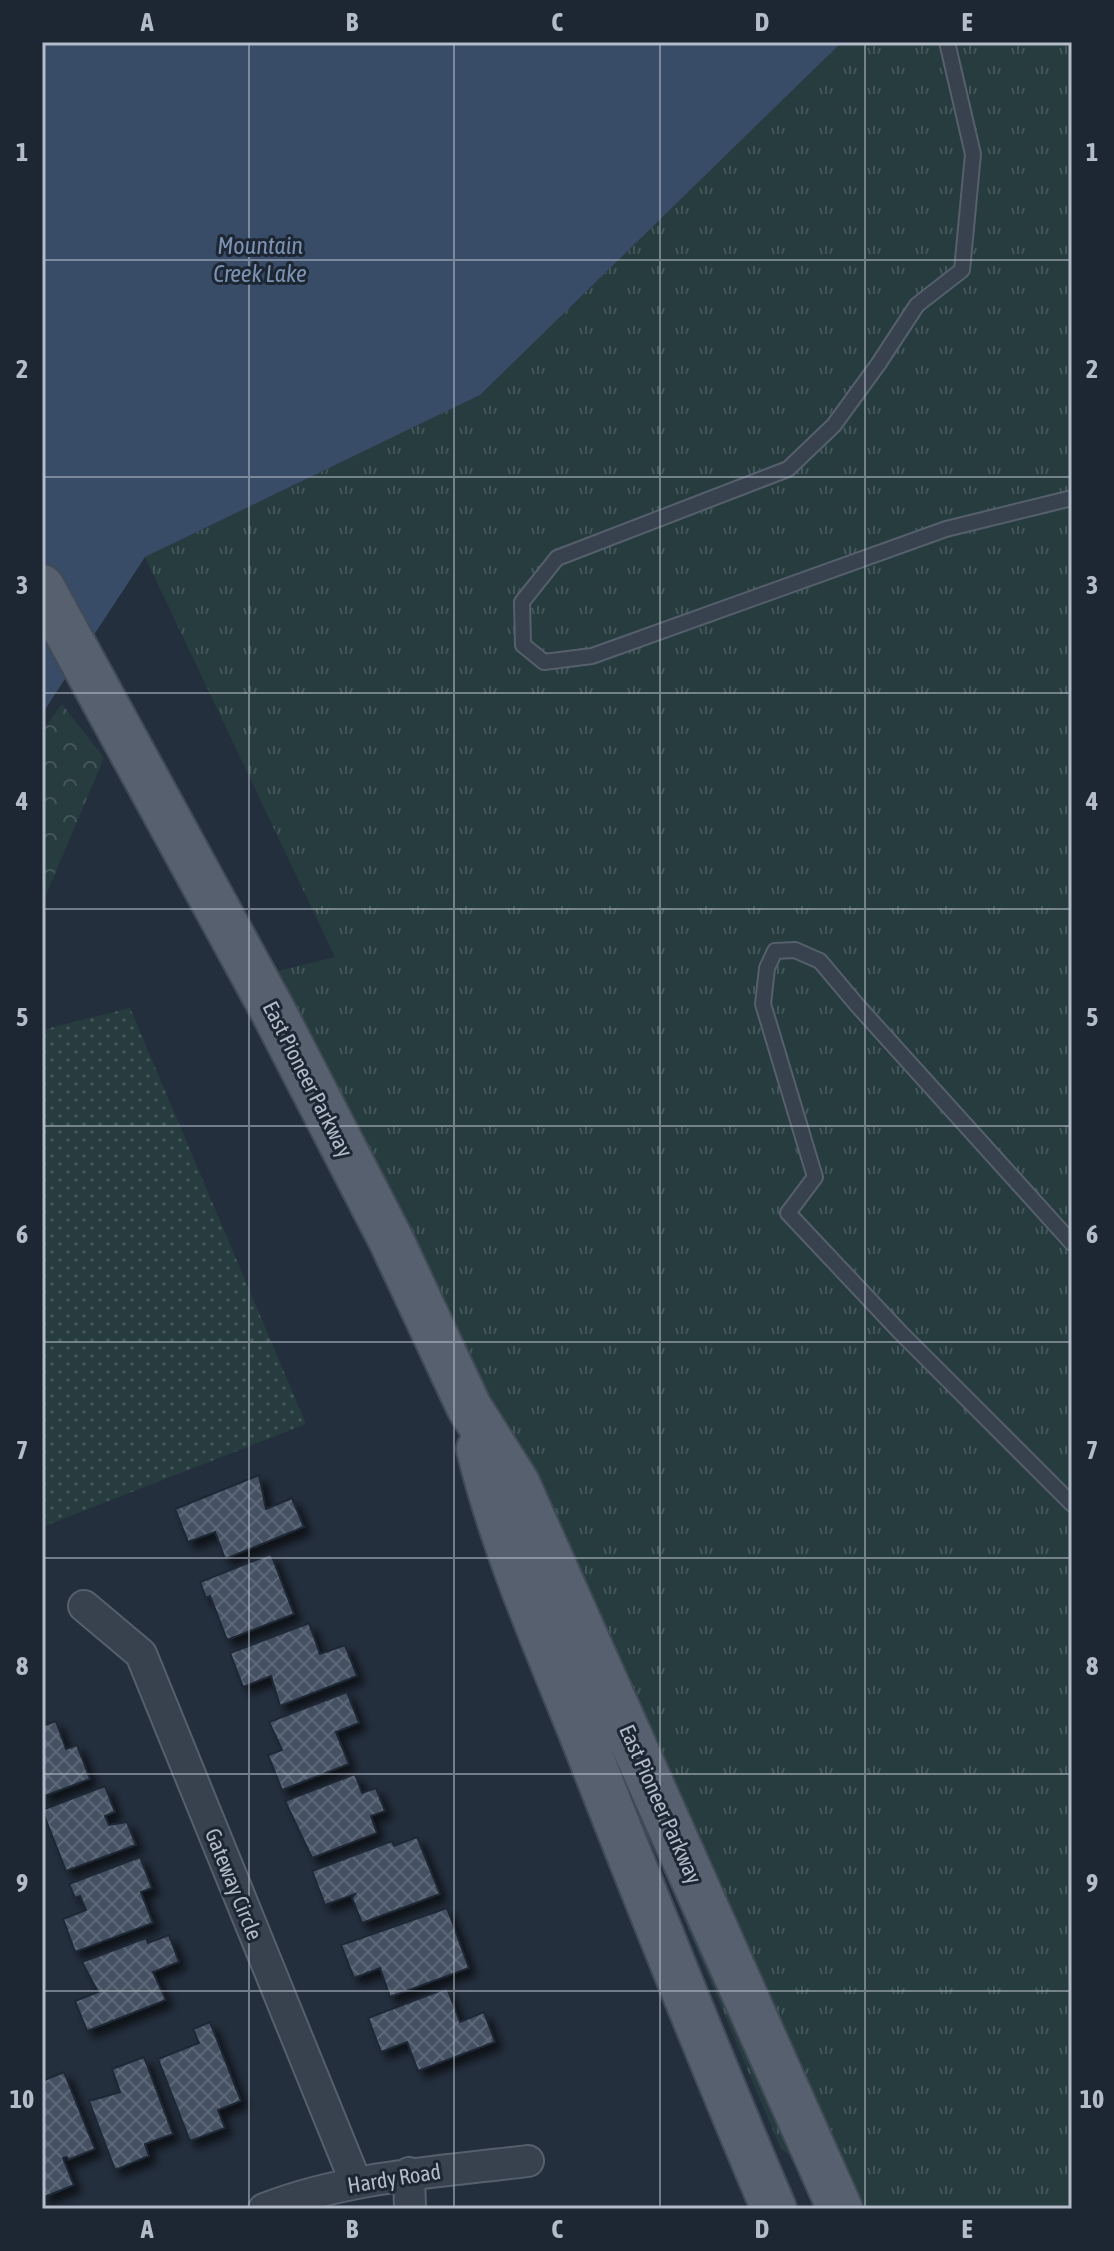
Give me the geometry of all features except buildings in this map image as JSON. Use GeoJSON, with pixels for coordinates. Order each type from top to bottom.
{"type":"FeatureCollection","features":[{"type":"Feature","properties":{"kind":"main road","name":"East Pioneer Parkway"},"geometry":{"type":"LineString","coordinates":[[42,587],[273,1011],[377,1213],[469,1407],[517,1483],[840,2209]]}},
{"type":"Feature","properties":{"kind":"main road","name":"East Pioneer Parkway"},"geometry":{"type":"LineString","coordinates":[[469,1407],[490,1495],[558,1674],[712,2064],[774,2209]]}},
{"type":"Feature","properties":{"kind":"street","name":"Gateway Circle"},"geometry":{"type":"LineString","coordinates":[[84,1606],[141,1654],[356,2183]]}},
{"type":"Feature","properties":{"kind":"street","name":"Hardy Road"},"geometry":{"type":"LineString","coordinates":[[264,2209],[304,2194],[409,2173],[528,2161]]}},
{"type":"Feature","properties":{"kind":"street"},"geometry":{"type":"LineString","coordinates":[[409,2173],[410,2209]]}},
{"type":"Feature","properties":{"kind":"lane"},"geometry":{"type":"LineString","coordinates":[[947,42],[973,154],[962,270],[917,305],[834,425],[788,469],[557,558],[522,602],[523,645],[544,662],[592,656],[946,529],[1072,498]]}},
{"type":"Feature","properties":{"kind":"lane"},"geometry":{"type":"LineString","coordinates":[[1072,1243],[820,961],[795,950],[775,951],[767,968],[763,1004],[815,1177],[788,1213],[900,1332],[1072,1504]]}},
{"type":"Feature","properties":{"kind":"green space"},"geometry":{"type":"Polygon","coordinates":[[[842,42],[1072,42],[1072,2209],[870,2209],[781,2149],[516,1507],[258,976],[335,957],[145,557],[480,395],[842,42]]]}},
{"type":"Feature","properties":{"kind":"green space"},"geometry":{"type":"Polygon","coordinates":[[[62,704],[104,758],[42,904],[42,731],[62,704]]]}},
{"type":"Feature","properties":{"kind":"green space"},"geometry":{"type":"Polygon","coordinates":[[[130,1008],[306,1424],[42,1527],[42,1030],[130,1008]]]}},
{"type":"Feature","properties":{"kind":"water","name":"Mountain Creek Lake"},"geometry":{"type":"Polygon","coordinates":[[[42,42],[842,42],[480,395],[145,557],[42,714],[42,42]]]}}]}
